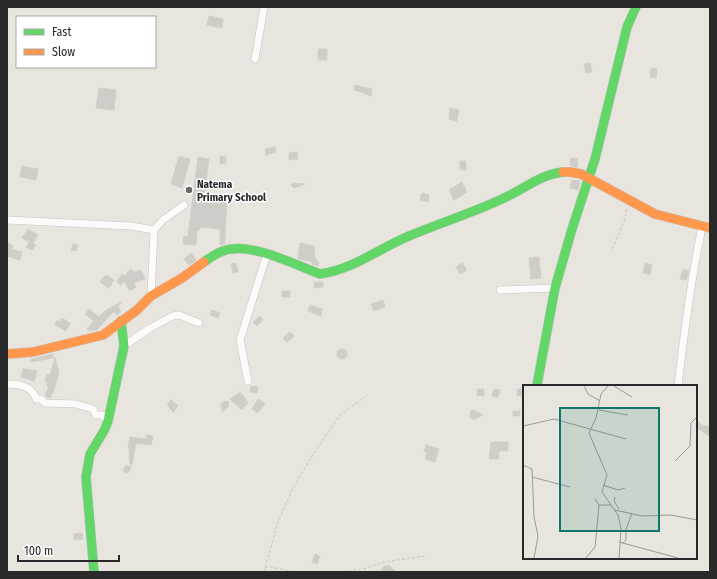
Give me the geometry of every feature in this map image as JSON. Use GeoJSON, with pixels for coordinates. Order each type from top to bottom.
{"type":"FeatureCollection","features":[{"type":"Feature","properties":{"kind":"street"},"geometry":{"type":"LineString","coordinates":[[255,59],[264,7]]}},
{"type":"Feature","properties":{"kind":"street"},"geometry":{"type":"LineString","coordinates":[[537,385],[555,288],[610,101],[627,27],[636,7]]}},
{"type":"Feature","properties":{"kind":"street"},"geometry":{"type":"LineString","coordinates":[[7,354],[33,352],[60,344],[103,335],[137,310],[151,296],[182,278],[212,256],[229,249],[237,248],[267,254],[313,272],[320,274],[328,273],[342,269],[408,236],[503,199],[551,174],[570,172],[581,174],[588,180],[655,214],[706,228],[694,264],[685,323],[678,385]]}},
{"type":"Feature","properties":{"kind":"street"},"geometry":{"type":"LineString","coordinates":[[151,296],[154,230],[162,220],[184,206]]}},
{"type":"Feature","properties":{"kind":"street"},"geometry":{"type":"LineString","coordinates":[[7,220],[132,226],[154,230]]}},
{"type":"Feature","properties":{"kind":"street"},"geometry":{"type":"LineString","coordinates":[[248,381],[240,340],[267,254]]}},
{"type":"Feature","properties":{"kind":"street"},"geometry":{"type":"LineString","coordinates":[[500,290],[555,288]]}},
{"type":"Feature","properties":{"kind":"street"},"geometry":{"type":"LineString","coordinates":[[124,346],[150,328],[173,316],[179,315],[199,323]]}},
{"type":"Feature","properties":{"kind":"street"},"geometry":{"type":"LineString","coordinates":[[94,572],[86,477],[90,454],[108,421],[124,346],[121,321]]}},
{"type":"Feature","properties":{"kind":"street"},"geometry":{"type":"LineString","coordinates":[[7,384],[15,384],[29,388],[35,394],[36,399],[41,399],[45,403],[76,404],[93,409],[96,415],[102,415],[108,421]]}},
{"type":"Feature","properties":{"kind":"path"},"geometry":{"type":"LineString","coordinates":[[612,249],[624,222],[629,200]]}},
{"type":"Feature","properties":{"kind":"path"},"geometry":{"type":"LineString","coordinates":[[264,572],[278,522],[293,488],[340,415],[365,397]]}},
{"type":"Feature","properties":{"kind":"path"},"geometry":{"type":"LineString","coordinates":[[349,572],[351,570],[363,569],[384,562],[424,556]]}},
{"type":"Feature","properties":{"kind":"path"},"geometry":{"type":"LineString","coordinates":[[265,568],[271,567],[293,572]]}},
{"type":"Feature","properties":{"kind":"building"},"geometry":{"type":"Polygon","coordinates":[[[209,16],[223,19],[222,28],[207,25],[209,16]]]}},
{"type":"Feature","properties":{"kind":"building"},"geometry":{"type":"Polygon","coordinates":[[[318,49],[327,49],[327,60],[318,60],[318,49]]]}},
{"type":"Feature","properties":{"kind":"building"},"geometry":{"type":"Polygon","coordinates":[[[590,63],[592,72],[586,73],[584,64],[590,63]]]}},
{"type":"Feature","properties":{"kind":"building"},"geometry":{"type":"Polygon","coordinates":[[[651,68],[657,69],[656,78],[650,77],[651,68]]]}},
{"type":"Feature","properties":{"kind":"building"},"geometry":{"type":"Polygon","coordinates":[[[355,85],[372,89],[371,96],[354,90],[355,85]]]}},
{"type":"Feature","properties":{"kind":"building"},"geometry":{"type":"Polygon","coordinates":[[[99,88],[116,90],[114,110],[96,108],[99,88]]]}},
{"type":"Feature","properties":{"kind":"building"},"geometry":{"type":"Polygon","coordinates":[[[450,108],[459,110],[457,121],[449,119],[450,108]]]}},
{"type":"Feature","properties":{"kind":"building"},"geometry":{"type":"Polygon","coordinates":[[[275,147],[276,152],[266,155],[265,149],[275,147]]]}},
{"type":"Feature","properties":{"kind":"building"},"geometry":{"type":"Polygon","coordinates":[[[297,152],[298,159],[289,160],[289,153],[297,152]]]}},
{"type":"Feature","properties":{"kind":"building"},"geometry":{"type":"Polygon","coordinates":[[[179,156],[190,159],[182,188],[171,184],[179,156]]]}},
{"type":"Feature","properties":{"kind":"building"},"geometry":{"type":"Polygon","coordinates":[[[220,156],[226,156],[226,164],[220,164],[220,156]]]}},
{"type":"Feature","properties":{"kind":"building"},"geometry":{"type":"Polygon","coordinates":[[[198,157],[209,159],[204,197],[227,199],[225,238],[223,245],[220,245],[220,229],[200,227],[200,230],[197,230],[196,245],[183,244],[184,236],[188,236],[198,157]]]}},
{"type":"Feature","properties":{"kind":"building"},"geometry":{"type":"Polygon","coordinates":[[[577,158],[578,167],[571,166],[570,159],[577,158]]]}},
{"type":"Feature","properties":{"kind":"building"},"geometry":{"type":"Polygon","coordinates":[[[460,161],[466,161],[466,170],[460,170],[460,161]]]}},
{"type":"Feature","properties":{"kind":"building"},"geometry":{"type":"Polygon","coordinates":[[[22,166],[38,169],[36,180],[20,177],[22,166]]]}},
{"type":"Feature","properties":{"kind":"building"},"geometry":{"type":"Polygon","coordinates":[[[572,180],[580,181],[578,190],[570,188],[572,180]]]}},
{"type":"Feature","properties":{"kind":"building"},"geometry":{"type":"Polygon","coordinates":[[[462,182],[467,192],[454,200],[449,190],[462,182]]]}},
{"type":"Feature","properties":{"kind":"building"},"geometry":{"type":"Polygon","coordinates":[[[293,183],[305,184],[294,188],[291,185],[293,183]]]}},
{"type":"Feature","properties":{"kind":"building"},"geometry":{"type":"Polygon","coordinates":[[[422,193],[429,195],[428,202],[420,200],[422,193]]]}},
{"type":"Feature","properties":{"kind":"building"},"geometry":{"type":"Polygon","coordinates":[[[28,229],[38,235],[33,243],[36,245],[32,250],[26,247],[29,242],[22,238],[28,229]]]}},
{"type":"Feature","properties":{"kind":"building"},"geometry":{"type":"Polygon","coordinates":[[[7,242],[13,246],[11,249],[22,252],[20,260],[7,256],[7,242]]]}},
{"type":"Feature","properties":{"kind":"building"},"geometry":{"type":"Polygon","coordinates":[[[300,243],[314,246],[315,258],[319,263],[318,266],[312,264],[311,261],[298,259],[300,243]]]}},
{"type":"Feature","properties":{"kind":"building"},"geometry":{"type":"Polygon","coordinates":[[[73,244],[78,245],[76,251],[71,250],[73,244]]]}},
{"type":"Feature","properties":{"kind":"building"},"geometry":{"type":"Polygon","coordinates":[[[191,253],[196,260],[189,265],[184,259],[191,253]]]}},
{"type":"Feature","properties":{"kind":"building"},"geometry":{"type":"Polygon","coordinates":[[[539,257],[541,278],[531,279],[529,258],[539,257]]]}},
{"type":"Feature","properties":{"kind":"building"},"geometry":{"type":"Polygon","coordinates":[[[236,263],[238,272],[233,273],[231,264],[236,263]]]}},
{"type":"Feature","properties":{"kind":"building"},"geometry":{"type":"Polygon","coordinates":[[[462,263],[467,270],[460,274],[456,267],[462,263]]]}},
{"type":"Feature","properties":{"kind":"building"},"geometry":{"type":"Polygon","coordinates":[[[645,263],[652,265],[650,275],[643,273],[645,263]]]}},
{"type":"Feature","properties":{"kind":"building"},"geometry":{"type":"Polygon","coordinates":[[[130,269],[135,272],[141,270],[145,279],[134,283],[136,287],[130,291],[124,281],[121,285],[117,282],[122,274],[125,276],[130,269]]]}},
{"type":"Feature","properties":{"kind":"building"},"geometry":{"type":"Polygon","coordinates":[[[683,269],[689,271],[686,280],[680,279],[683,269]]]}},
{"type":"Feature","properties":{"kind":"building"},"geometry":{"type":"Polygon","coordinates":[[[106,275],[114,280],[109,288],[100,282],[106,275]]]}},
{"type":"Feature","properties":{"kind":"building"},"geometry":{"type":"Polygon","coordinates":[[[314,282],[323,282],[323,287],[314,288],[314,282]]]}},
{"type":"Feature","properties":{"kind":"building"},"geometry":{"type":"Polygon","coordinates":[[[282,291],[290,291],[290,297],[282,297],[282,291]]]}},
{"type":"Feature","properties":{"kind":"building"},"geometry":{"type":"Polygon","coordinates":[[[383,300],[385,307],[374,311],[371,304],[383,300]]]}},
{"type":"Feature","properties":{"kind":"building"},"geometry":{"type":"Polygon","coordinates":[[[122,302],[118,306],[121,312],[116,315],[114,311],[97,330],[90,331],[87,329],[94,321],[85,314],[89,309],[99,317],[106,310],[122,302]]]}},
{"type":"Feature","properties":{"kind":"building"},"geometry":{"type":"Polygon","coordinates":[[[310,305],[322,309],[321,316],[308,311],[310,305]]]}},
{"type":"Feature","properties":{"kind":"building"},"geometry":{"type":"Polygon","coordinates":[[[212,310],[220,313],[218,318],[210,315],[212,310]]]}},
{"type":"Feature","properties":{"kind":"building"},"geometry":{"type":"Polygon","coordinates":[[[260,316],[263,320],[257,326],[253,322],[260,316]]]}},
{"type":"Feature","properties":{"kind":"building"},"geometry":{"type":"Polygon","coordinates":[[[62,318],[70,323],[66,331],[55,325],[57,320],[59,322],[62,318]]]}},
{"type":"Feature","properties":{"kind":"building"},"geometry":{"type":"Polygon","coordinates":[[[290,332],[294,336],[287,342],[283,338],[290,332]]]}},
{"type":"Feature","properties":{"kind":"building"},"geometry":{"type":"Polygon","coordinates":[[[340,349],[344,349],[346,350],[346,358],[340,359],[337,356],[337,352],[340,349]]]}},
{"type":"Feature","properties":{"kind":"building"},"geometry":{"type":"Polygon","coordinates":[[[53,354],[53,358],[31,362],[31,359],[53,354]]]}},
{"type":"Feature","properties":{"kind":"building"},"geometry":{"type":"Polygon","coordinates":[[[55,357],[59,373],[50,398],[45,396],[49,386],[47,386],[48,382],[45,382],[47,374],[50,375],[55,357]]]}},
{"type":"Feature","properties":{"kind":"building"},"geometry":{"type":"Polygon","coordinates":[[[23,369],[37,371],[34,381],[21,377],[23,369]]]}},
{"type":"Feature","properties":{"kind":"building"},"geometry":{"type":"Polygon","coordinates":[[[251,386],[258,387],[257,393],[250,392],[251,386]]]}},
{"type":"Feature","properties":{"kind":"building"},"geometry":{"type":"Polygon","coordinates":[[[477,389],[484,389],[484,396],[477,396],[477,389]]]}},
{"type":"Feature","properties":{"kind":"building"},"geometry":{"type":"Polygon","coordinates":[[[494,389],[500,390],[498,397],[492,396],[494,389]]]}},
{"type":"Feature","properties":{"kind":"building"},"geometry":{"type":"Polygon","coordinates":[[[517,389],[523,389],[523,396],[517,396],[517,389]]]}},
{"type":"Feature","properties":{"kind":"building"},"geometry":{"type":"Polygon","coordinates":[[[240,392],[248,402],[242,410],[230,399],[240,392]]]}},
{"type":"Feature","properties":{"kind":"building"},"geometry":{"type":"Polygon","coordinates":[[[258,399],[265,404],[257,413],[252,409],[258,399]]]}},
{"type":"Feature","properties":{"kind":"building"},"geometry":{"type":"Polygon","coordinates":[[[171,400],[178,406],[173,412],[167,405],[171,400]]]}},
{"type":"Feature","properties":{"kind":"building"},"geometry":{"type":"Polygon","coordinates":[[[225,401],[229,402],[228,407],[222,412],[221,404],[225,401]]]}},
{"type":"Feature","properties":{"kind":"building"},"geometry":{"type":"Polygon","coordinates":[[[474,410],[483,415],[472,419],[470,414],[471,411],[474,410]]]}},
{"type":"Feature","properties":{"kind":"building"},"geometry":{"type":"Polygon","coordinates":[[[513,411],[520,411],[520,416],[513,416],[513,411]]]}},
{"type":"Feature","properties":{"kind":"building"},"geometry":{"type":"Polygon","coordinates":[[[697,422],[703,426],[710,426],[710,437],[697,428],[697,422]]]}},
{"type":"Feature","properties":{"kind":"building"},"geometry":{"type":"Polygon","coordinates":[[[147,435],[153,436],[151,445],[136,443],[132,465],[130,464],[128,448],[130,437],[146,439],[147,435]]]}},
{"type":"Feature","properties":{"kind":"building"},"geometry":{"type":"Polygon","coordinates":[[[491,442],[508,442],[508,451],[499,451],[499,459],[489,459],[491,442]]]}},
{"type":"Feature","properties":{"kind":"building"},"geometry":{"type":"Polygon","coordinates":[[[426,445],[439,449],[435,462],[425,459],[427,452],[424,452],[426,445]]]}},
{"type":"Feature","properties":{"kind":"building"},"geometry":{"type":"Polygon","coordinates":[[[126,465],[131,467],[128,473],[123,471],[126,465]]]}},
{"type":"Feature","properties":{"kind":"building"},"geometry":{"type":"Polygon","coordinates":[[[82,533],[83,539],[74,540],[74,534],[82,533]]]}},
{"type":"Feature","properties":{"kind":"building"},"geometry":{"type":"Polygon","coordinates":[[[315,554],[320,556],[317,564],[312,562],[315,554]]]}},
{"type":"Feature","properties":{"kind":"building"},"geometry":{"type":"Polygon","coordinates":[[[387,565],[396,572],[381,572],[383,567],[387,565]]]}},
{"type":"Feature","properties":{"kind":"traffic: fast"},"geometry":{"type":"LineString","coordinates":[[537,385],[555,288],[572,229],[595,159],[627,27],[636,7]]}},
{"type":"Feature","properties":{"kind":"traffic: fast"},"geometry":{"type":"LineString","coordinates":[[204,262],[224,251],[241,249],[264,253],[320,274],[332,272],[355,263],[409,236],[491,204],[540,179],[555,173],[563,172]]}},
{"type":"Feature","properties":{"kind":"traffic: fast"},"geometry":{"type":"LineString","coordinates":[[94,572],[86,477],[90,454],[108,421],[124,346],[121,321]]}},
{"type":"Feature","properties":{"kind":"traffic: slow"},"geometry":{"type":"LineString","coordinates":[[563,172],[581,174],[655,214],[710,228]]}},
{"type":"Feature","properties":{"kind":"traffic: slow"},"geometry":{"type":"LineString","coordinates":[[7,354],[33,352],[103,335],[137,310],[151,296],[182,278],[204,262]]}},
{"type":"Feature","properties":{"kind":"place","name":"Natema Primary School"},"geometry":{"type":"Point","coordinates":[189,190]}}]}
